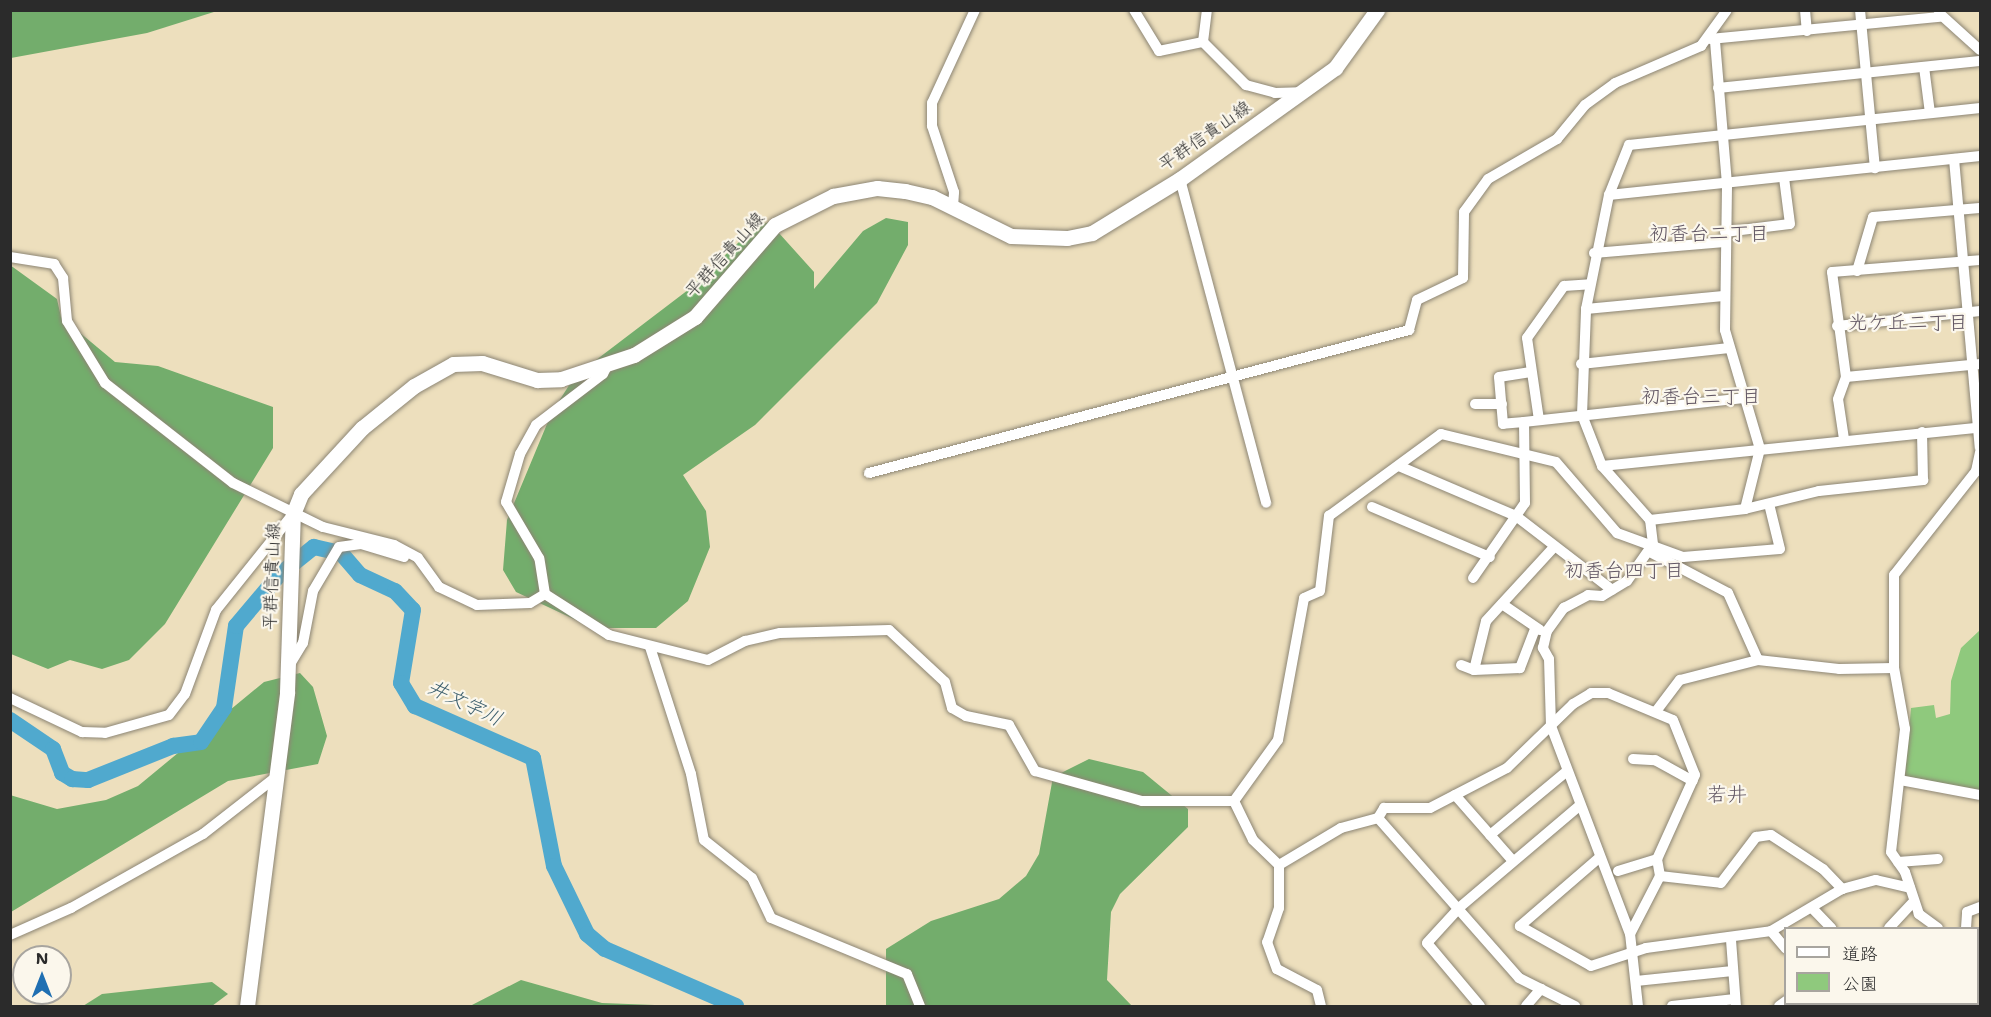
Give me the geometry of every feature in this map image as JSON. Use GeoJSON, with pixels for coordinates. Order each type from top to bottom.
{"type":"FeatureCollection","features":[{"type":"Feature","properties":{"kind":"main road","name":"平群信貴山線"},"geometry":{"type":"LineString","coordinates":[[248,1001],[289,666],[293,514],[301,494],[362,428],[438,370],[482,363],[537,380],[561,379],[608,364],[676,334],[715,299],[776,225],[809,204],[878,188],[932,196],[1011,236],[1067,238],[1092,233],[1180,179],[1335,68],[1377,10]]}},
{"type":"Feature","properties":{"kind":"street"},"geometry":{"type":"LineString","coordinates":[[953,207],[954,192],[932,126],[932,103],[975,10]]}},
{"type":"Feature","properties":{"kind":"street"},"geometry":{"type":"LineString","coordinates":[[1134,10],[1159,51],[1203,42]]}},
{"type":"Feature","properties":{"kind":"street"},"geometry":{"type":"LineString","coordinates":[[1203,42],[1207,10]]}},
{"type":"Feature","properties":{"kind":"street"},"geometry":{"type":"LineString","coordinates":[[1727,10],[1712,40],[1727,184],[1723,296],[1729,348],[1760,449],[1745,509]]}},
{"type":"Feature","properties":{"kind":"street"},"geometry":{"type":"LineString","coordinates":[[1805,10],[1807,31]]}},
{"type":"Feature","properties":{"kind":"street"},"geometry":{"type":"LineString","coordinates":[[1860,10],[1875,168]]}},
{"type":"Feature","properties":{"kind":"street"},"geometry":{"type":"LineString","coordinates":[[869,473],[1233,379],[1409,330],[1417,300],[1463,278],[1464,212],[1488,179],[1557,139],[1585,105],[1615,83],[1712,40],[1861,25],[1939,14],[1980,50]]}},
{"type":"Feature","properties":{"kind":"street"},"geometry":{"type":"LineString","coordinates":[[1203,42],[1246,85],[1275,93],[1302,92]]}},
{"type":"Feature","properties":{"kind":"street"},"geometry":{"type":"LineString","coordinates":[[1718,88],[1980,61]]}},
{"type":"Feature","properties":{"kind":"street"},"geometry":{"type":"LineString","coordinates":[[1923,67],[1930,113]]}},
{"type":"Feature","properties":{"kind":"street"},"geometry":{"type":"LineString","coordinates":[[1638,1006],[1630,934],[1579,806],[1551,726],[1549,659],[1543,648],[1547,631],[1575,600],[1612,590],[1652,548],[1650,520],[1602,465],[1582,415],[1581,364],[1586,309],[1594,253],[1609,195],[1629,146],[1980,108]]}},
{"type":"Feature","properties":{"kind":"street"},"geometry":{"type":"LineString","coordinates":[[1609,195],[1980,156]]}},
{"type":"Feature","properties":{"kind":"street"},"geometry":{"type":"LineString","coordinates":[[1937,927],[1912,903],[1910,888],[1891,852],[1905,729],[1894,668],[1894,574],[1976,471],[1980,450],[1975,428],[1980,414],[1977,364],[1968,312],[1954,159]]}},
{"type":"Feature","properties":{"kind":"street"},"geometry":{"type":"LineString","coordinates":[[1594,253],[1725,237],[1790,224],[1784,178]]}},
{"type":"Feature","properties":{"kind":"street"},"geometry":{"type":"LineString","coordinates":[[1180,179],[1266,503]]}},
{"type":"Feature","properties":{"kind":"street"},"geometry":{"type":"LineString","coordinates":[[1857,271],[1873,217],[1980,207]]}},
{"type":"Feature","properties":{"kind":"street"},"geometry":{"type":"LineString","coordinates":[[10,257],[54,264],[63,278],[68,321],[118,399],[233,483],[293,514],[394,545],[424,566],[439,588],[477,605],[530,603],[545,594]]}},
{"type":"Feature","properties":{"kind":"street"},"geometry":{"type":"LineString","coordinates":[[1844,439],[1838,399],[1846,377],[1837,326],[1832,272],[1980,260]]}},
{"type":"Feature","properties":{"kind":"street"},"geometry":{"type":"LineString","coordinates":[[1539,420],[1527,338],[1564,286],[1590,284]]}},
{"type":"Feature","properties":{"kind":"street"},"geometry":{"type":"LineString","coordinates":[[1586,309],[1723,296]]}},
{"type":"Feature","properties":{"kind":"street"},"geometry":{"type":"LineString","coordinates":[[1837,326],[1980,311]]}},
{"type":"Feature","properties":{"kind":"street"},"geometry":{"type":"LineString","coordinates":[[1581,364],[1729,348]]}},
{"type":"Feature","properties":{"kind":"street"},"geometry":{"type":"LineString","coordinates":[[608,364],[603,374],[536,425],[520,454],[506,502],[539,558],[545,594],[609,635],[708,660],[745,641],[780,633],[889,630],[940,676],[952,708],[966,716],[1009,725],[1035,771],[1142,801],[1234,801]]}},
{"type":"Feature","properties":{"kind":"street"},"geometry":{"type":"LineString","coordinates":[[1846,377],[1977,364]]}},
{"type":"Feature","properties":{"kind":"street"},"geometry":{"type":"LineString","coordinates":[[1531,372],[1499,377],[1503,424],[1746,398]]}},
{"type":"Feature","properties":{"kind":"street"},"geometry":{"type":"LineString","coordinates":[[1475,404],[1502,404]]}},
{"type":"Feature","properties":{"kind":"street"},"geometry":{"type":"LineString","coordinates":[[1473,578],[1490,557],[1525,502],[1524,422]]}},
{"type":"Feature","properties":{"kind":"street"},"geometry":{"type":"LineString","coordinates":[[1602,465],[1844,439],[1975,428]]}},
{"type":"Feature","properties":{"kind":"street"},"geometry":{"type":"LineString","coordinates":[[1650,520],[1745,509],[1819,491],[1923,480],[1922,432]]}},
{"type":"Feature","properties":{"kind":"street"},"geometry":{"type":"LineString","coordinates":[[1234,801],[1278,740],[1304,598],[1320,591],[1329,516],[1441,434],[1556,462],[1617,533],[1652,548],[1683,557],[1780,549],[1769,504]]}},
{"type":"Feature","properties":{"kind":"street"},"geometry":{"type":"LineString","coordinates":[[1400,466],[1516,516],[1612,590]]}},
{"type":"Feature","properties":{"kind":"street"},"geometry":{"type":"LineString","coordinates":[[1372,507],[1490,557]]}},
{"type":"Feature","properties":{"kind":"street"},"geometry":{"type":"LineString","coordinates":[[10,698],[81,732],[105,733],[169,716],[185,694],[216,610],[293,514]]}},
{"type":"Feature","properties":{"kind":"street"},"geometry":{"type":"LineString","coordinates":[[289,666],[303,643],[313,591],[335,551],[361,544],[424,566]]}},
{"type":"Feature","properties":{"kind":"street"},"geometry":{"type":"LineString","coordinates":[[1474,670],[1486,621],[1554,546]]}},
{"type":"Feature","properties":{"kind":"street"},"geometry":{"type":"LineString","coordinates":[[1652,548],[1728,593],[1758,660]]}},
{"type":"Feature","properties":{"kind":"street"},"geometry":{"type":"LineString","coordinates":[[1502,604],[1535,629],[1547,631]]}},
{"type":"Feature","properties":{"kind":"street"},"geometry":{"type":"LineString","coordinates":[[1461,665],[1474,670],[1520,669],[1535,629]]}},
{"type":"Feature","properties":{"kind":"street"},"geometry":{"type":"LineString","coordinates":[[650,647],[691,774],[704,840],[752,878],[771,918],[907,974],[920,1006]]}},
{"type":"Feature","properties":{"kind":"street"},"geometry":{"type":"LineString","coordinates":[[1657,710],[1680,680],[1758,660],[1839,669],[1894,668]]}},
{"type":"Feature","properties":{"kind":"street"},"geometry":{"type":"LineString","coordinates":[[1279,865],[1341,828],[1378,818],[1384,808],[1430,808],[1507,768],[1551,726],[1591,693],[1608,693],[1657,710],[1679,727],[1693,780],[1657,860],[1660,876],[1630,934]]}},
{"type":"Feature","properties":{"kind":"street"},"geometry":{"type":"LineString","coordinates":[[1633,759],[1655,760],[1693,780]]}},
{"type":"Feature","properties":{"kind":"street"},"geometry":{"type":"LineString","coordinates":[[1490,835],[1568,771]]}},
{"type":"Feature","properties":{"kind":"street"},"geometry":{"type":"LineString","coordinates":[[10,935],[71,908],[203,834],[276,777]]}},
{"type":"Feature","properties":{"kind":"street"},"geometry":{"type":"LineString","coordinates":[[1900,780],[1980,795]]}},
{"type":"Feature","properties":{"kind":"street"},"geometry":{"type":"LineString","coordinates":[[1455,795],[1513,861]]}},
{"type":"Feature","properties":{"kind":"street"},"geometry":{"type":"LineString","coordinates":[[1234,801],[1253,840],[1279,865],[1279,908],[1267,942],[1277,969],[1317,990],[1321,1006]]}},
{"type":"Feature","properties":{"kind":"street"},"geometry":{"type":"LineString","coordinates":[[1480,1006],[1426,943],[1460,907],[1579,806]]}},
{"type":"Feature","properties":{"kind":"street"},"geometry":{"type":"LineString","coordinates":[[1378,818],[1460,907],[1519,978],[1575,1006]]}},
{"type":"Feature","properties":{"kind":"street"},"geometry":{"type":"LineString","coordinates":[[1660,876],[1720,883],[1756,837],[1771,835],[1800,851],[1842,889]]}},
{"type":"Feature","properties":{"kind":"street"},"geometry":{"type":"LineString","coordinates":[[1600,857],[1520,926],[1591,966],[1633,951],[1731,940],[1771,931],[1842,889],[1876,880],[1910,888]]}},
{"type":"Feature","properties":{"kind":"street"},"geometry":{"type":"LineString","coordinates":[[1898,862],[1938,859]]}},
{"type":"Feature","properties":{"kind":"street"},"geometry":{"type":"LineString","coordinates":[[1618,871],[1657,860]]}},
{"type":"Feature","properties":{"kind":"street"},"geometry":{"type":"LineString","coordinates":[[1890,927],[1912,903]]}},
{"type":"Feature","properties":{"kind":"street"},"geometry":{"type":"LineString","coordinates":[[1966,927],[1967,912],[1980,907]]}},
{"type":"Feature","properties":{"kind":"street"},"geometry":{"type":"LineString","coordinates":[[1812,908],[1830,927]]}},
{"type":"Feature","properties":{"kind":"street"},"geometry":{"type":"LineString","coordinates":[[1771,931],[1784,948]]}},
{"type":"Feature","properties":{"kind":"street"},"geometry":{"type":"LineString","coordinates":[[1672,1006],[1736,1003],[1731,940]]}},
{"type":"Feature","properties":{"kind":"street"},"geometry":{"type":"LineString","coordinates":[[1636,981],[1732,971]]}},
{"type":"Feature","properties":{"kind":"street"},"geometry":{"type":"LineString","coordinates":[[1526,1006],[1541,989]]}},
{"type":"Feature","properties":{"kind":"street"},"geometry":{"type":"LineString","coordinates":[[1941,1006],[1958,1005]]}},
{"type":"Feature","properties":{"kind":"green space"},"geometry":{"type":"Polygon","coordinates":[[[11,10],[217,11],[147,33],[11,58],[11,10]]]}},
{"type":"Feature","properties":{"kind":"green space"},"geometry":{"type":"Polygon","coordinates":[[[886,218],[908,222],[908,245],[877,303],[755,425],[683,475],[706,511],[710,547],[688,601],[656,628],[593,628],[516,592],[503,570],[507,520],[552,412],[575,376],[688,290],[755,227],[769,222],[814,272],[814,289],[863,231],[886,218]]]}},
{"type":"Feature","properties":{"kind":"green space"},"geometry":{"type":"Polygon","coordinates":[[[10,265],[57,299],[61,317],[115,362],[158,366],[273,407],[273,448],[165,624],[129,660],[102,669],[70,660],[48,669],[11,654],[10,265]]]}},
{"type":"Feature","properties":{"kind":"green space"},"geometry":{"type":"Polygon","coordinates":[[[1980,630],[1980,791],[1905,776],[1911,708],[1934,705],[1936,718],[1950,714],[1951,681],[1961,648],[1980,630]]]}},
{"type":"Feature","properties":{"kind":"green space"},"geometry":{"type":"Polygon","coordinates":[[[300,673],[313,687],[327,736],[318,764],[228,781],[11,912],[10,795],[57,809],[106,800],[138,786],[264,682],[300,673]]]}},
{"type":"Feature","properties":{"kind":"green space"},"geometry":{"type":"Polygon","coordinates":[[[1089,759],[1143,772],[1188,809],[1188,827],[1120,894],[1111,912],[1107,980],[1132,1006],[886,1006],[886,949],[931,921],[999,899],[1026,876],[1039,854],[1053,777],[1089,759]]]}},
{"type":"Feature","properties":{"kind":"green space"},"geometry":{"type":"Polygon","coordinates":[[[521,980],[602,1003],[681,1006],[470,1006],[521,980]]]}},
{"type":"Feature","properties":{"kind":"green space"},"geometry":{"type":"Polygon","coordinates":[[[212,982],[228,994],[212,1006],[83,1006],[102,994],[212,982]]]}},
{"type":"Feature","properties":{"kind":"waterway","name":"井文字川"},"geometry":{"type":"LineString","coordinates":[[10,720],[53,749],[62,773],[72,779],[88,780],[173,746],[201,742],[224,708],[236,626],[279,575],[314,547],[341,553],[360,575],[395,591],[413,610],[401,683],[415,706],[533,758],[554,866],[587,934],[605,949],[736,1006]]}},
{"type":"Feature","properties":{"kind":"district","name":"初香台二丁目"},"geometry":{"type":"Point","coordinates":[1709,233]}},
{"type":"Feature","properties":{"kind":"district","name":"光ケ丘二丁目"},"geometry":{"type":"Point","coordinates":[1908,322]}},
{"type":"Feature","properties":{"kind":"district","name":"初香台三丁目"},"geometry":{"type":"Point","coordinates":[1701,396]}},
{"type":"Feature","properties":{"kind":"district","name":"初香台四丁目"},"geometry":{"type":"Point","coordinates":[1624,570]}},
{"type":"Feature","properties":{"kind":"district","name":"若井"},"geometry":{"type":"Point","coordinates":[1727,794]}}]}
